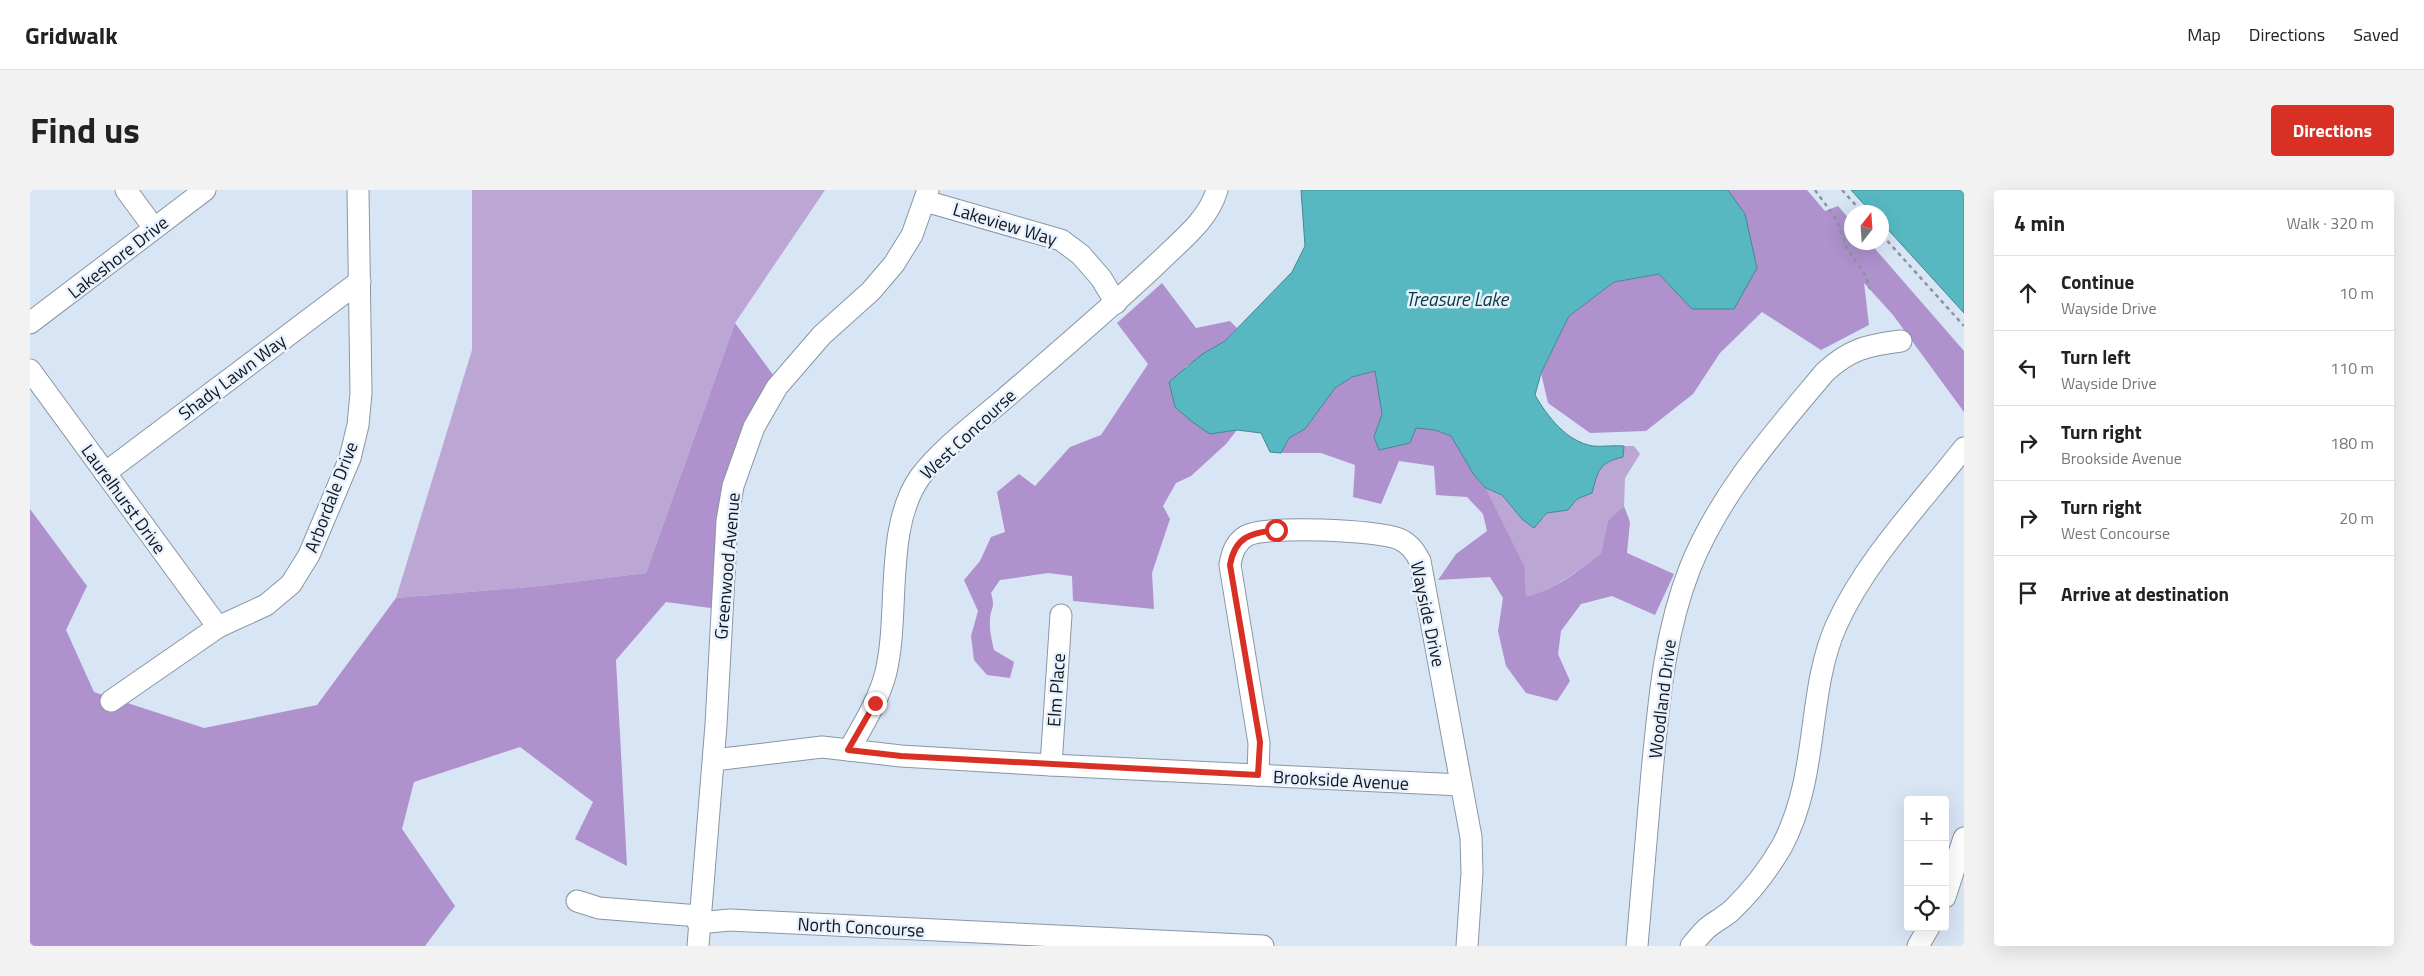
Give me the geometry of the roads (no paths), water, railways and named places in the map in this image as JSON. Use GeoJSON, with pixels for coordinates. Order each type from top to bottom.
{"type":"FeatureCollection","features":[{"type":"Feature","properties":{"kind":"street"},"geometry":{"type":"LineString","coordinates":[[126,190],[154,228]]}},
{"type":"Feature","properties":{"kind":"street","name":"Lakeshore Drive"},"geometry":{"type":"LineString","coordinates":[[30,323],[205,190]]}},
{"type":"Feature","properties":{"kind":"street","name":"Arbordale Drive"},"geometry":{"type":"LineString","coordinates":[[111,701],[218,627],[258,610],[281,593],[301,570],[317,539],[350,458],[358,425],[360,393],[360,281],[358,190]]}},
{"type":"Feature","properties":{"kind":"street","name":"West Concourse"},"geometry":{"type":"LineString","coordinates":[[848,750],[875,703],[886,672],[891,636],[899,530],[905,506],[914,487],[930,465],[1116,303],[1193,229],[1207,213],[1216,190]]}},
{"type":"Feature","properties":{"kind":"street","name":"Lakeview Way"},"geometry":{"type":"LineString","coordinates":[[926,195],[1061,240],[1081,255],[1101,278],[1116,303]]}},
{"type":"Feature","properties":{"kind":"street","name":"Greenwood Avenue"},"geometry":{"type":"LineString","coordinates":[[698,946],[698,920],[714,760],[727,522],[733,486],[744,450],[766,406],[795,364],[822,335],[871,291],[894,264],[912,235],[926,195]]}},
{"type":"Feature","properties":{"kind":"street","name":"Shady Lawn Way"},"geometry":{"type":"LineString","coordinates":[[105,473],[360,281]]}},
{"type":"Feature","properties":{"kind":"street","name":"Woodland Drive"},"geometry":{"type":"LineString","coordinates":[[1637,946],[1660,681],[1673,619],[1691,566],[1708,529],[1737,481],[1825,372],[1855,350],[1873,344],[1902,341]]}},
{"type":"Feature","properties":{"kind":"street","name":"Laurelhurst Drive"},"geometry":{"type":"LineString","coordinates":[[30,370],[218,627]]}},
{"type":"Feature","properties":{"kind":"street"},"geometry":{"type":"LineString","coordinates":[[1691,946],[1705,930],[1729,913],[1748,894],[1767,870],[1782,845],[1796,812],[1806,780],[1821,681],[1830,644],[1843,611],[1862,577],[1964,448]]}},
{"type":"Feature","properties":{"kind":"street","name":"Wayside Drive"},"geometry":{"type":"LineString","coordinates":[[1258,775],[1260,742],[1231,576],[1232,552],[1246,537],[1256,532],[1276,530],[1357,533],[1397,538],[1406,542],[1420,561],[1472,852],[1467,946]]}},
{"type":"Feature","properties":{"kind":"street","name":"Elm Place"},"geometry":{"type":"LineString","coordinates":[[1050,765],[1061,615]]}},
{"type":"Feature","properties":{"kind":"street","name":"Brookside Avenue"},"geometry":{"type":"LineString","coordinates":[[714,760],[822,747],[901,756],[1050,765],[1461,785]]}},
{"type":"Feature","properties":{"kind":"street"},"geometry":{"type":"LineString","coordinates":[[1949,886],[1964,838]]}},
{"type":"Feature","properties":{"kind":"street","name":"North Concourse"},"geometry":{"type":"LineString","coordinates":[[577,901],[599,908],[698,920],[1263,946]]}},
{"type":"Feature","properties":{"kind":"street"},"geometry":{"type":"LineString","coordinates":[[1918,946],[1927,931]]}},
{"type":"Feature","properties":{"kind":"water","name":"Treasure Lake"},"geometry":{"type":"Polygon","coordinates":[[[1301,190],[1728,190],[1745,214],[1757,268],[1734,309],[1692,309],[1659,274],[1614,282],[1569,316],[1541,373],[1535,395],[1545,411],[1566,434],[1584,444],[1593,446],[1624,446],[1623,457],[1608,462],[1600,469],[1592,493],[1577,499],[1568,510],[1547,513],[1534,528],[1523,520],[1502,495],[1486,488],[1474,475],[1451,436],[1435,430],[1416,428],[1410,443],[1379,450],[1374,437],[1382,414],[1375,371],[1352,377],[1335,388],[1305,429],[1289,438],[1281,453],[1270,452],[1261,433],[1237,430],[1210,434],[1175,407],[1169,382],[1201,355],[1225,341],[1292,272],[1305,246],[1301,190]]]}},
{"type":"Feature","properties":{"kind":"water"},"geometry":{"type":"Polygon","coordinates":[[[1851,190],[1964,190],[1964,313],[1889,231],[1889,205],[1865,205],[1851,190]]]}}]}
